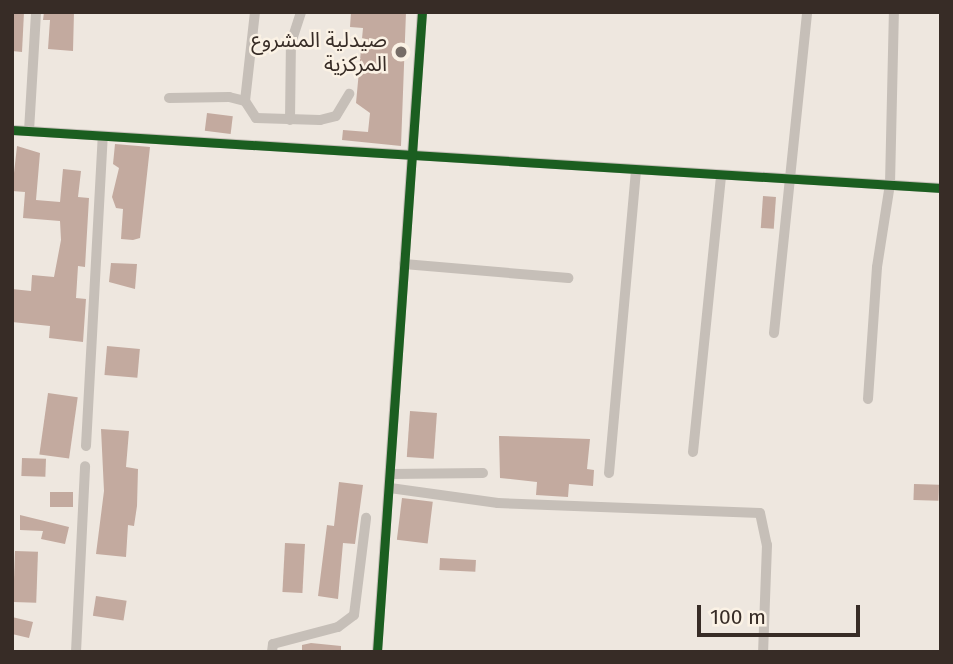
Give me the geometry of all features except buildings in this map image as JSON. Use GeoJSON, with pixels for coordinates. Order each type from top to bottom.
{"type":"FeatureCollection","features":[{"type":"Feature","properties":{"kind":"street"},"geometry":{"type":"LineString","coordinates":[[29,131],[36,12]]}},
{"type":"Feature","properties":{"kind":"street"},"geometry":{"type":"LineString","coordinates":[[255,12],[245,101],[256,118],[290,120],[336,116],[349,93]]}},
{"type":"Feature","properties":{"kind":"street"},"geometry":{"type":"LineString","coordinates":[[290,120],[291,43],[300,12]]}},
{"type":"Feature","properties":{"kind":"street"},"geometry":{"type":"LineString","coordinates":[[377,652],[422,12]]}},
{"type":"Feature","properties":{"kind":"street"},"geometry":{"type":"LineString","coordinates":[[774,332],[807,12]]}},
{"type":"Feature","properties":{"kind":"street"},"geometry":{"type":"LineString","coordinates":[[868,399],[877,267],[890,184],[894,12]]}},
{"type":"Feature","properties":{"kind":"street"},"geometry":{"type":"LineString","coordinates":[[169,98],[245,101]]}},
{"type":"Feature","properties":{"kind":"street"},"geometry":{"type":"LineString","coordinates":[[12,130],[412,152],[636,170],[941,188]]}},
{"type":"Feature","properties":{"kind":"street"},"geometry":{"type":"LineString","coordinates":[[86,446],[103,136]]}},
{"type":"Feature","properties":{"kind":"street"},"geometry":{"type":"LineString","coordinates":[[608,473],[636,170]]}},
{"type":"Feature","properties":{"kind":"street"},"geometry":{"type":"LineString","coordinates":[[693,452],[721,175]]}},
{"type":"Feature","properties":{"kind":"street"},"geometry":{"type":"LineString","coordinates":[[404,264],[568,278]]}},
{"type":"Feature","properties":{"kind":"street"},"geometry":{"type":"LineString","coordinates":[[76,652],[85,466]]}},
{"type":"Feature","properties":{"kind":"street"},"geometry":{"type":"LineString","coordinates":[[391,474],[483,473]]}},
{"type":"Feature","properties":{"kind":"street"},"geometry":{"type":"LineString","coordinates":[[390,488],[498,503],[760,513],[767,544],[763,652]]}},
{"type":"Feature","properties":{"kind":"street"},"geometry":{"type":"LineString","coordinates":[[272,652],[273,645],[338,627],[354,615],[366,518]]}},
{"type":"Feature","properties":{"kind":"cycle path"},"geometry":{"type":"LineString","coordinates":[[377,652],[422,12]]}},
{"type":"Feature","properties":{"kind":"cycle path"},"geometry":{"type":"LineString","coordinates":[[12,130],[941,188]]}},
{"type":"Feature","properties":{"kind":"place","name":"صيدلية المشروع المركزية"},"geometry":{"type":"Point","coordinates":[401,52]}}]}
